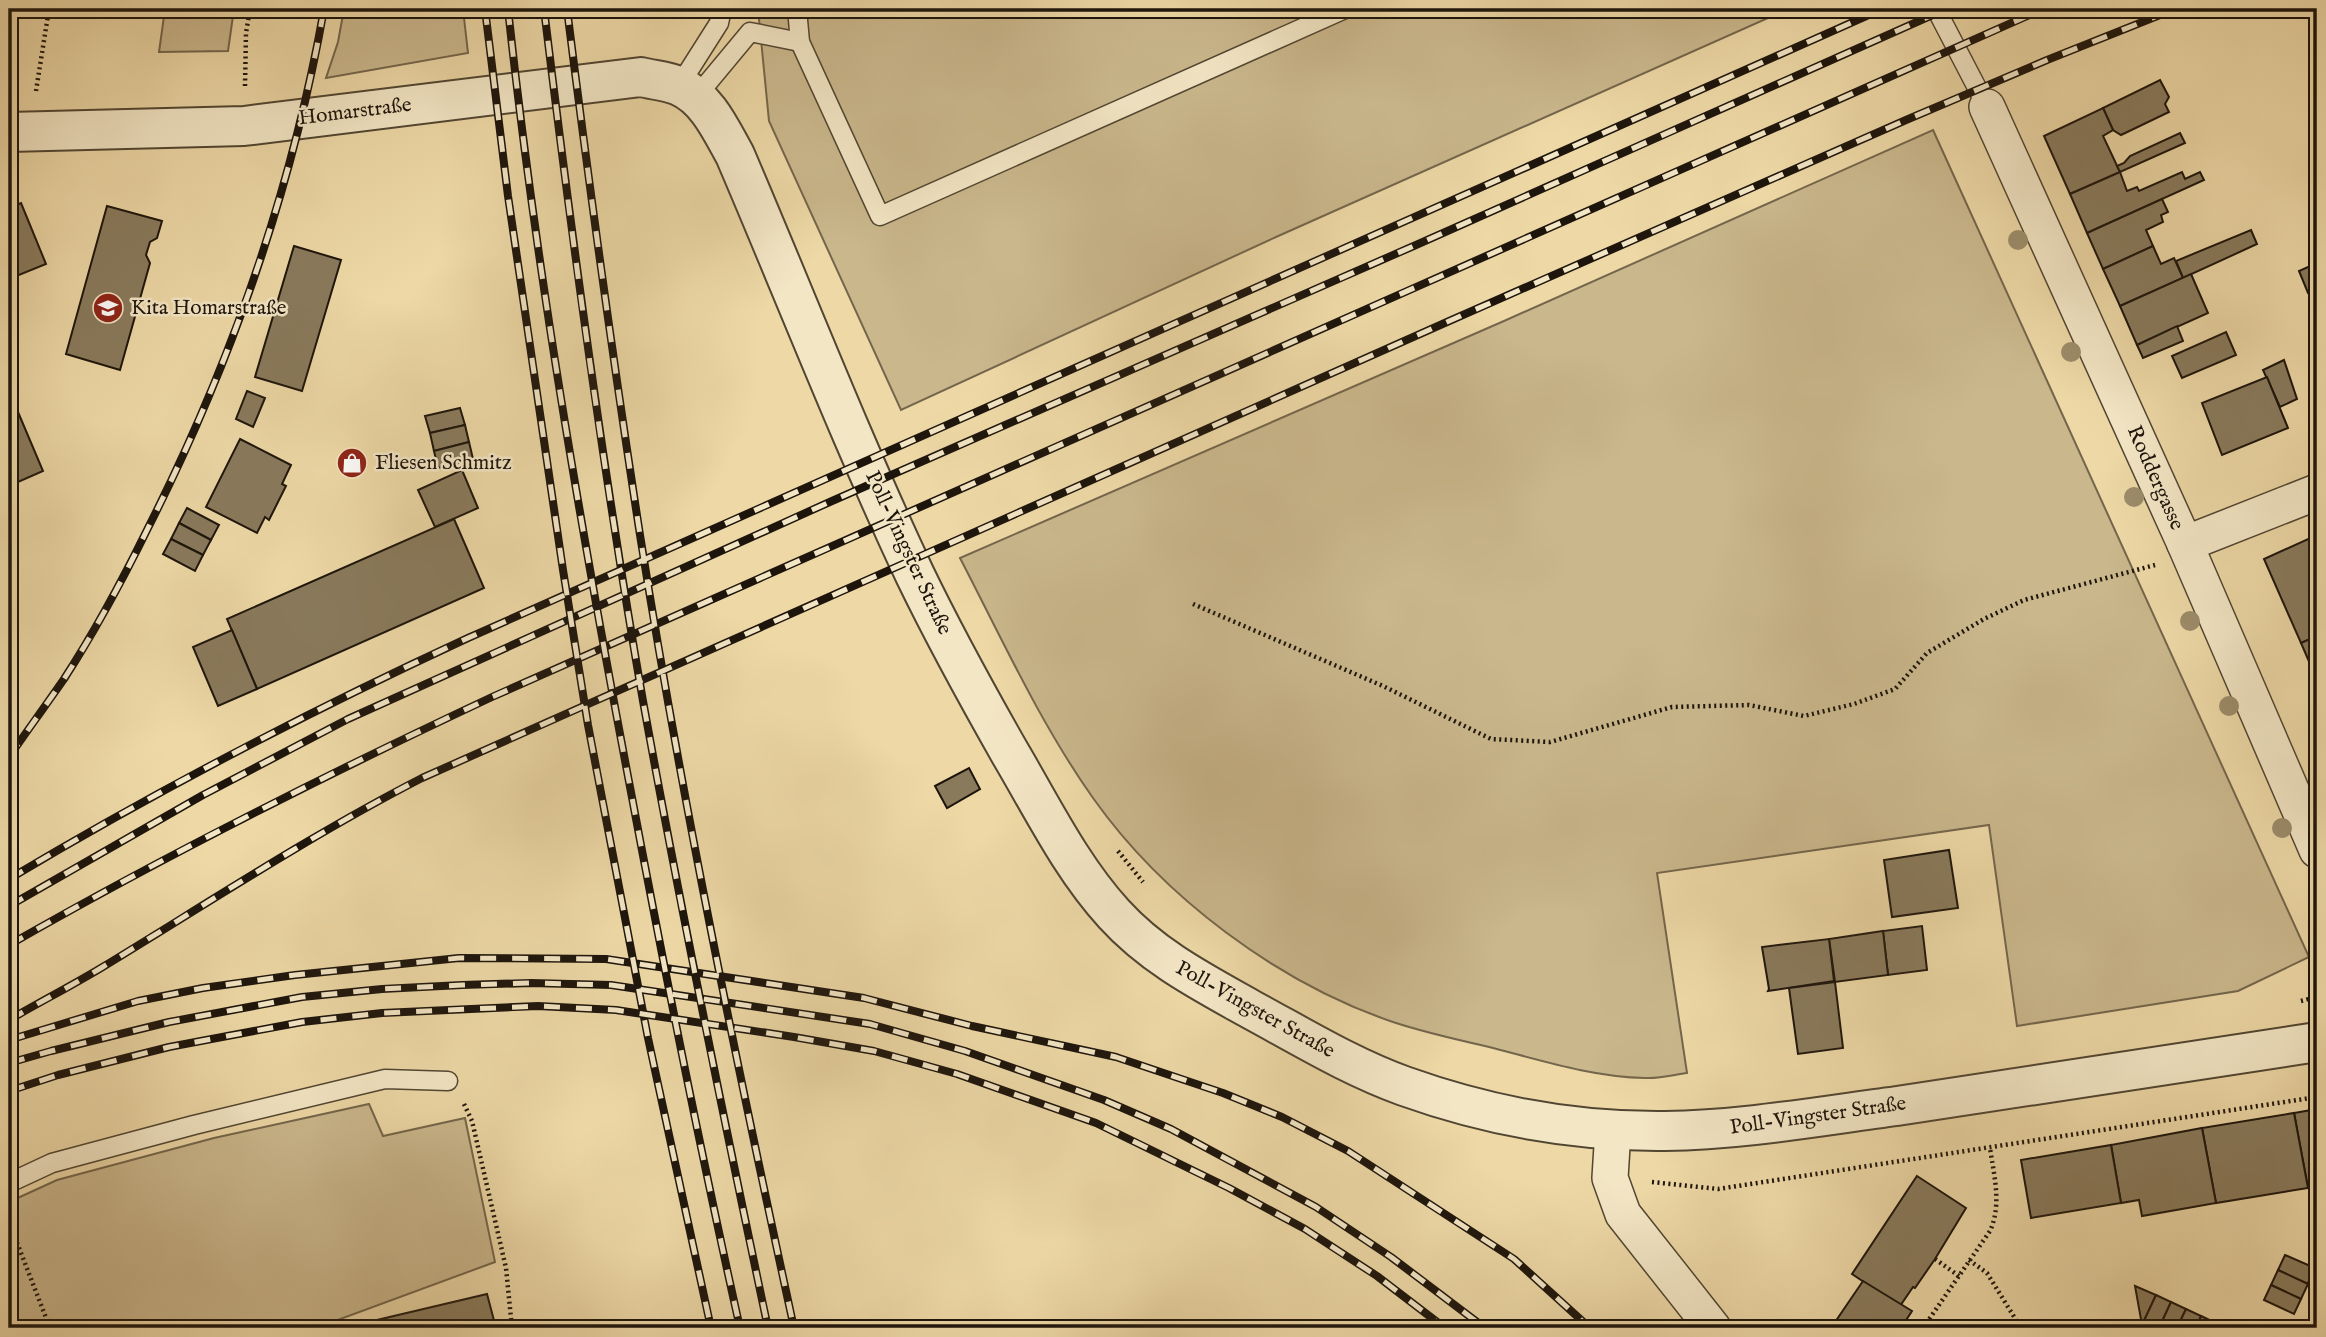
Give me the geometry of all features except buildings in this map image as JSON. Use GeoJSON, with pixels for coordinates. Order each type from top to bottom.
{"type":"FeatureCollection","features":[{"type":"Feature","properties":{"kind":"street","name":"Homarstraße"},"geometry":{"type":"LineString","coordinates":[[19,132],[244,125],[641,77],[687,91]]}},
{"type":"Feature","properties":{"kind":"street","name":"Poll-Vingster Straße"},"geometry":{"type":"LineString","coordinates":[[687,91],[714,118],[735,155],[916,577],[987,712],[1049,820],[1109,909],[1150,950],[1178,969],[1329,1052],[1401,1085],[1491,1113],[1613,1130],[1721,1129],[1990,1093],[2317,1042]]}},
{"type":"Feature","properties":{"kind":"street","name":"Roddergasse"},"geometry":{"type":"LineString","coordinates":[[1987,107],[2185,544],[2317,850]]}},
{"type":"Feature","properties":{"kind":"street"},"geometry":{"type":"LineString","coordinates":[[2185,544],[2317,492]]}},
{"type":"Feature","properties":{"kind":"street"},"geometry":{"type":"LineString","coordinates":[[1613,1130],[1610,1178],[1623,1214],[1713,1328]]}},
{"type":"Feature","properties":{"kind":"lane"},"geometry":{"type":"LineString","coordinates":[[687,91],[719,23],[722,9]]}},
{"type":"Feature","properties":{"kind":"lane"},"geometry":{"type":"LineString","coordinates":[[797,9],[800,42],[880,216],[1345,9]]}},
{"type":"Feature","properties":{"kind":"lane"},"geometry":{"type":"LineString","coordinates":[[1936,9],[1987,107]]}},
{"type":"Feature","properties":{"kind":"lane"},"geometry":{"type":"LineString","coordinates":[[687,91],[750,32],[800,42]]}},
{"type":"Feature","properties":{"kind":"lane"},"geometry":{"type":"LineString","coordinates":[[9,1183],[52,1163],[384,1079],[448,1081]]}},
{"type":"Feature","properties":{"kind":"path"},"geometry":{"type":"LineString","coordinates":[[19,132],[49,9]]}},
{"type":"Feature","properties":{"kind":"path"},"geometry":{"type":"LineString","coordinates":[[244,125],[246,33],[250,9]]}},
{"type":"Feature","properties":{"kind":"path"},"geometry":{"type":"LineString","coordinates":[[1193,604],[1383,686],[1492,739],[1550,742],[1672,706],[1749,705],[1804,716],[1854,704],[1895,689],[1927,653],[2004,609],[2024,600],[2157,565],[2185,544]]}},
{"type":"Feature","properties":{"kind":"path"},"geometry":{"type":"LineString","coordinates":[[1114,845],[1147,886]]}},
{"type":"Feature","properties":{"kind":"path"},"geometry":{"type":"LineString","coordinates":[[2297,1003],[2317,997]]}},
{"type":"Feature","properties":{"kind":"path"},"geometry":{"type":"LineString","coordinates":[[448,1081],[462,1099],[472,1121],[506,1268],[512,1328]]}},
{"type":"Feature","properties":{"kind":"path"},"geometry":{"type":"LineString","coordinates":[[1923,1328],[1990,1231],[1996,1217],[1997,1200],[1990,1148]]}},
{"type":"Feature","properties":{"kind":"path"},"geometry":{"type":"LineString","coordinates":[[9,1222],[50,1328]]}},
{"type":"Feature","properties":{"kind":"path"},"geometry":{"type":"LineString","coordinates":[[1935,1259],[1959,1276]]}},
{"type":"Feature","properties":{"kind":"path"},"geometry":{"type":"LineString","coordinates":[[1969,1260],[1987,1273],[2021,1328]]}},
{"type":"Feature","properties":{"kind":"shaded area"},"geometry":{"type":"Polygon","coordinates":[[[165,9],[234,9],[228,51],[159,52],[165,9]]]}},
{"type":"Feature","properties":{"kind":"shaded area"},"geometry":{"type":"Polygon","coordinates":[[[344,9],[463,9],[468,53],[326,78],[338,42],[344,9]]]}},
{"type":"Feature","properties":{"kind":"shaded area"},"geometry":{"type":"Polygon","coordinates":[[[758,9],[1788,9],[1276,237],[901,410],[769,121],[758,9]]]}},
{"type":"Feature","properties":{"kind":"shaded area"},"geometry":{"type":"Polygon","coordinates":[[[1933,130],[2309,957],[2238,991],[2017,1026],[1989,825],[1657,873],[1687,1073],[1656,1078],[1625,1077],[1564,1066],[1427,1032],[1350,1005],[1266,960],[1226,932],[1188,902],[1121,834],[1093,798],[1056,740],[960,558],[1933,130]]]}},
{"type":"Feature","properties":{"kind":"shaded area"},"geometry":{"type":"Polygon","coordinates":[[[369,1104],[383,1136],[465,1118],[495,1262],[316,1328],[9,1328],[9,1202],[57,1180],[214,1138],[369,1104]]]}},
{"type":"Feature","properties":{"kind":"railway"},"geometry":{"type":"LineString","coordinates":[[9,757],[64,679],[108,606],[138,549],[205,405],[255,276],[276,210],[295,144],[324,9]]}},
{"type":"Feature","properties":{"kind":"railway"},"geometry":{"type":"LineString","coordinates":[[485,9],[508,196],[588,725],[648,1038],[711,1328]]}},
{"type":"Feature","properties":{"kind":"railway"},"geometry":{"type":"LineString","coordinates":[[508,9],[546,302],[594,593],[669,991],[740,1328]]}},
{"type":"Feature","properties":{"kind":"railway"},"geometry":{"type":"LineString","coordinates":[[544,9],[589,356],[643,701],[703,1015],[768,1328]]}},
{"type":"Feature","properties":{"kind":"railway"},"geometry":{"type":"LineString","coordinates":[[567,9],[611,338],[656,635],[711,933],[794,1328]]}},
{"type":"Feature","properties":{"kind":"railway"},"geometry":{"type":"LineString","coordinates":[[9,879],[235,752],[468,638],[1882,9]]}},
{"type":"Feature","properties":{"kind":"railway"},"geometry":{"type":"LineString","coordinates":[[9,906],[203,795],[348,719],[832,501],[1946,9]]}},
{"type":"Feature","properties":{"kind":"railway"},"geometry":{"type":"LineString","coordinates":[[9,945],[248,816],[492,697],[2043,9]]}},
{"type":"Feature","properties":{"kind":"railway"},"geometry":{"type":"LineString","coordinates":[[9,1020],[101,968],[300,846],[422,778],[1906,120],[2175,9]]}},
{"type":"Feature","properties":{"kind":"railway"},"geometry":{"type":"LineString","coordinates":[[9,1040],[138,1001],[203,988],[295,975],[459,958],[606,959],[864,998],[972,1026],[1116,1057],[1223,1093],[1282,1117],[1348,1151],[1514,1259],[1590,1328]]}},
{"type":"Feature","properties":{"kind":"railway"},"geometry":{"type":"LineString","coordinates":[[9,1063],[169,1022],[302,997],[462,985],[611,985],[870,1024],[965,1051],[1104,1100],[1171,1129],[1316,1207],[1391,1257],[1485,1328]]}},
{"type":"Feature","properties":{"kind":"railway"},"geometry":{"type":"LineString","coordinates":[[9,1091],[58,1075],[169,1047],[302,1022],[382,1013],[538,1006],[616,1010],[794,1037],[874,1051],[957,1074],[1096,1123],[1229,1188],[1305,1229],[1377,1276],[1445,1328]]}},
{"type":"Feature","properties":{"kind":"place","name":"Kita Homarstraße"},"geometry":{"type":"Point","coordinates":[108,308]}},
{"type":"Feature","properties":{"kind":"place","name":"Fliesen Schmitz"},"geometry":{"type":"Point","coordinates":[352,463]}}]}
